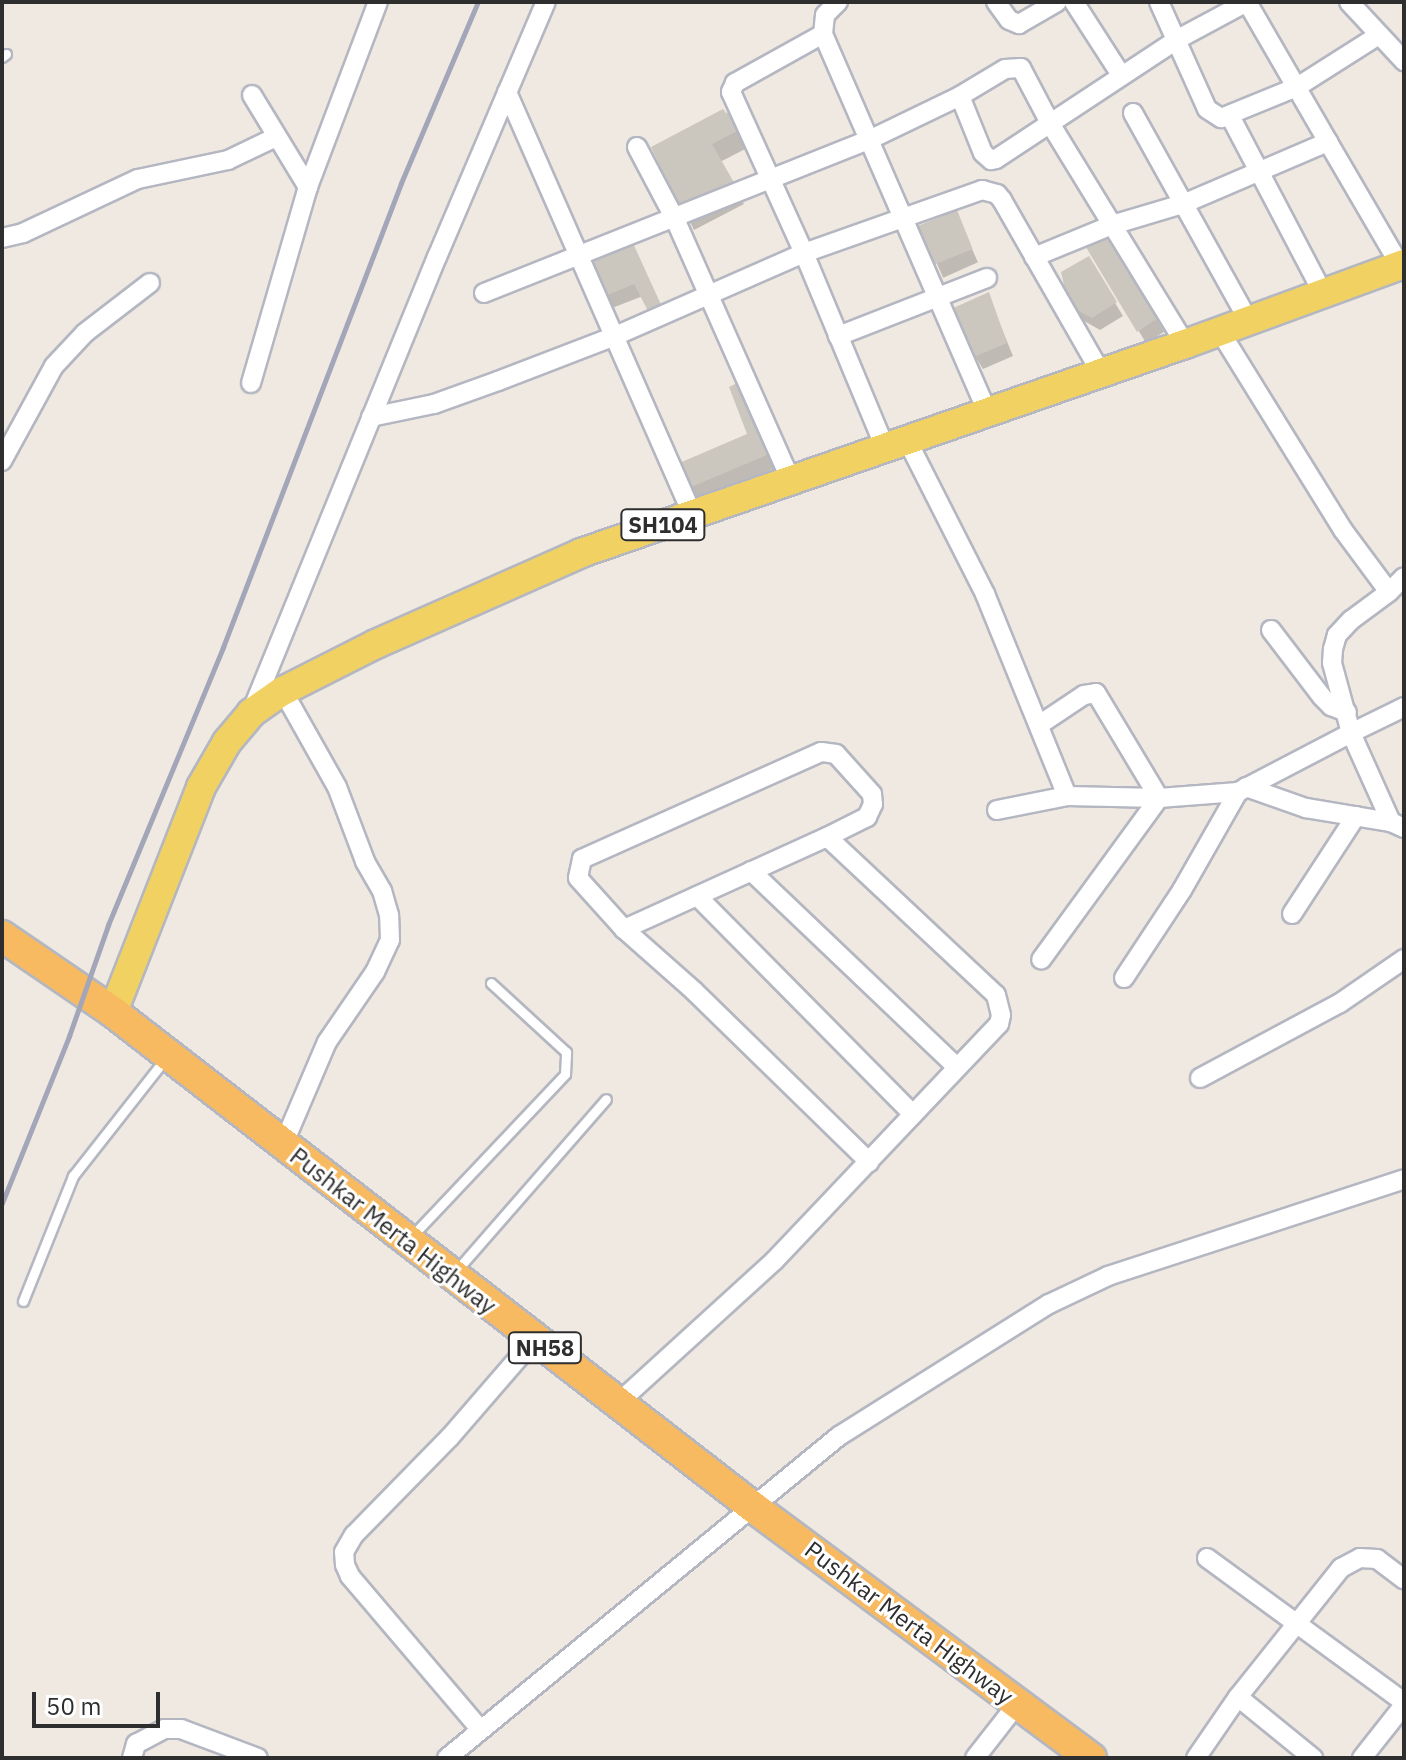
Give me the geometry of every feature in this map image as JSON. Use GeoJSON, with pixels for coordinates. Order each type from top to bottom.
{"type":"FeatureCollection","features":[{"type":"Feature","properties":{"kind":"highway","name":"Pushkar Merta Highway"},"geometry":{"type":"LineString","coordinates":[[2,936],[113,1012],[534,1340],[1091,1758]]}},
{"type":"Feature","properties":{"kind":"main road","name":"SH104"},"geometry":{"type":"LineString","coordinates":[[113,1012],[201,787],[227,742],[251,713],[283,691],[510,582],[1402,265]]}},
{"type":"Feature","properties":{"kind":"street"},"geometry":{"type":"LineString","coordinates":[[251,383],[308,187],[378,2]]}},
{"type":"Feature","properties":{"kind":"street"},"geometry":{"type":"LineString","coordinates":[[251,713],[371,417],[546,2]]}},
{"type":"Feature","properties":{"kind":"street"},"geometry":{"type":"LineString","coordinates":[[838,2],[825,15],[823,34],[988,413]]}},
{"type":"Feature","properties":{"kind":"street"},"geometry":{"type":"LineString","coordinates":[[996,2],[1009,20],[1019,24],[1057,2]]}},
{"type":"Feature","properties":{"kind":"street"},"geometry":{"type":"LineString","coordinates":[[1074,2],[1121,75]]}},
{"type":"Feature","properties":{"kind":"street"},"geometry":{"type":"LineString","coordinates":[[1159,2],[1207,109],[1221,118],[1297,87],[1379,35]]}},
{"type":"Feature","properties":{"kind":"street"},"geometry":{"type":"LineString","coordinates":[[960,96],[983,153],[991,160],[1051,125],[1178,39],[1247,2],[1402,265]]}},
{"type":"Feature","properties":{"kind":"street"},"geometry":{"type":"LineString","coordinates":[[1349,2],[1404,61]]}},
{"type":"Feature","properties":{"kind":"street"},"geometry":{"type":"LineString","coordinates":[[823,34],[732,87],[733,99],[804,253],[838,336],[896,444],[985,594],[1067,796]]}},
{"type":"Feature","properties":{"kind":"street"},"geometry":{"type":"LineString","coordinates":[[484,293],[869,140],[1015,66],[1027,77],[1051,125],[1185,344]]}},
{"type":"Feature","properties":{"kind":"street"},"geometry":{"type":"LineString","coordinates":[[507,92],[693,515]]}},
{"type":"Feature","properties":{"kind":"street"},"geometry":{"type":"LineString","coordinates":[[252,95],[308,187]]}},
{"type":"Feature","properties":{"kind":"street"},"geometry":{"type":"LineString","coordinates":[[1133,113],[1248,320]]}},
{"type":"Feature","properties":{"kind":"street"},"geometry":{"type":"LineString","coordinates":[[1230,116],[1323,293]]}},
{"type":"Feature","properties":{"kind":"street"},"geometry":{"type":"LineString","coordinates":[[2,238],[37,227],[138,179],[228,160],[276,137]]}},
{"type":"Feature","properties":{"kind":"street"},"geometry":{"type":"LineString","coordinates":[[1034,257],[1112,225],[1183,204],[1328,142]]}},
{"type":"Feature","properties":{"kind":"street"},"geometry":{"type":"LineString","coordinates":[[637,147],[675,219],[791,481]]}},
{"type":"Feature","properties":{"kind":"street"},"geometry":{"type":"LineString","coordinates":[[371,417],[434,404],[615,336],[804,253],[982,190],[1002,200],[1101,373]]}},
{"type":"Feature","properties":{"kind":"street"},"geometry":{"type":"LineString","coordinates":[[838,336],[987,278]]}},
{"type":"Feature","properties":{"kind":"street"},"geometry":{"type":"LineString","coordinates":[[2,461],[54,366],[85,333],[150,283]]}},
{"type":"Feature","properties":{"kind":"street"},"geometry":{"type":"LineString","coordinates":[[1219,330],[1343,530],[1389,592]]}},
{"type":"Feature","properties":{"kind":"street"},"geometry":{"type":"LineString","coordinates":[[1398,825],[1351,733],[1332,663],[1337,635],[1404,577]]}},
{"type":"Feature","properties":{"kind":"street"},"geometry":{"type":"LineString","coordinates":[[1271,630],[1322,697],[1331,706],[1347,712]]}},
{"type":"Feature","properties":{"kind":"street"},"geometry":{"type":"LineString","coordinates":[[283,691],[337,787],[365,861],[382,891],[389,915],[390,940],[375,972],[327,1042],[283,1145]]}},
{"type":"Feature","properties":{"kind":"street"},"geometry":{"type":"LineString","coordinates":[[1039,725],[1084,695],[1096,693],[1159,798]]}},
{"type":"Feature","properties":{"kind":"street"},"geometry":{"type":"LineString","coordinates":[[1124,978],[1242,790],[1404,707]]}},
{"type":"Feature","properties":{"kind":"street"},"geometry":{"type":"LineString","coordinates":[[624,929],[867,817],[873,804],[872,794],[836,754],[821,752],[582,859],[577,869],[583,888],[624,929],[694,991],[869,1162]]}},
{"type":"Feature","properties":{"kind":"street"},"geometry":{"type":"LineString","coordinates":[[997,810],[1067,796],[1159,798],[1242,790],[1306,808],[1398,825]]}},
{"type":"Feature","properties":{"kind":"street"},"geometry":{"type":"LineString","coordinates":[[1041,960],[1159,798]]}},
{"type":"Feature","properties":{"kind":"street"},"geometry":{"type":"LineString","coordinates":[[1292,914],[1356,816]]}},
{"type":"Feature","properties":{"kind":"street"},"geometry":{"type":"LineString","coordinates":[[618,1403],[774,1261],[999,1024],[1001,1006],[996,995],[827,837]]}},
{"type":"Feature","properties":{"kind":"street"},"geometry":{"type":"LineString","coordinates":[[751,871],[956,1066]]}},
{"type":"Feature","properties":{"kind":"street"},"geometry":{"type":"LineString","coordinates":[[697,896],[913,1114]]}},
{"type":"Feature","properties":{"kind":"street"},"geometry":{"type":"LineString","coordinates":[[1200,1078],[1340,1003],[1404,959]]}},
{"type":"Feature","properties":{"kind":"street"},"geometry":{"type":"LineString","coordinates":[[447,1758],[839,1436],[1049,1304],[1108,1276],[1404,1179]]}},
{"type":"Feature","properties":{"kind":"street"},"geometry":{"type":"LineString","coordinates":[[480,1729],[416,1649],[350,1576],[344,1552],[354,1535],[450,1437],[534,1340]]}},
{"type":"Feature","properties":{"kind":"street"},"geometry":{"type":"LineString","coordinates":[[1207,1558],[1404,1704],[1362,1758]]}},
{"type":"Feature","properties":{"kind":"street"},"geometry":{"type":"LineString","coordinates":[[1196,1758],[1238,1697],[1341,1568],[1360,1558],[1377,1559],[1404,1579]]}},
{"type":"Feature","properties":{"kind":"street"},"geometry":{"type":"LineString","coordinates":[[1238,1697],[1313,1758]]}},
{"type":"Feature","properties":{"kind":"street"},"geometry":{"type":"LineString","coordinates":[[975,1758],[1018,1703]]}},
{"type":"Feature","properties":{"kind":"street"},"geometry":{"type":"LineString","coordinates":[[132,1758],[136,1744],[164,1729],[181,1729],[258,1758]]}},
{"type":"Feature","properties":{"kind":"lane"},"geometry":{"type":"LineString","coordinates":[[407,1241],[565,1074],[566,1052],[491,983]]}},
{"type":"Feature","properties":{"kind":"lane"},"geometry":{"type":"LineString","coordinates":[[23,1301],[73,1176],[168,1055]]}},
{"type":"Feature","properties":{"kind":"lane"},"geometry":{"type":"LineString","coordinates":[[451,1276],[606,1099]]}},
{"type":"Feature","properties":{"kind":"building"},"geometry":{"type":"Polygon","coordinates":[[[723,109],[726,113],[733,111],[743,128],[712,144],[736,186],[682,214],[651,147],[723,109]]]}},
{"type":"Feature","properties":{"kind":"building"},"geometry":{"type":"Polygon","coordinates":[[[957,210],[973,249],[934,265],[918,226],[957,210]]]}},
{"type":"Feature","properties":{"kind":"building"},"geometry":{"type":"Polygon","coordinates":[[[1109,228],[1158,318],[1137,332],[1084,244],[1109,228]]]}},
{"type":"Feature","properties":{"kind":"building"},"geometry":{"type":"Polygon","coordinates":[[[632,241],[663,309],[650,315],[634,284],[603,297],[587,258],[632,241]]]}},
{"type":"Feature","properties":{"kind":"building"},"geometry":{"type":"Polygon","coordinates":[[[1089,256],[1117,302],[1092,318],[1069,306],[1061,272],[1089,256]]]}},
{"type":"Feature","properties":{"kind":"building"},"geometry":{"type":"Polygon","coordinates":[[[989,292],[1007,343],[974,357],[951,309],[989,292]]]}},
{"type":"Feature","properties":{"kind":"building"},"geometry":{"type":"Polygon","coordinates":[[[743,380],[774,452],[689,488],[677,464],[747,434],[729,387],[743,380]]]}},
{"type":"Feature","properties":{"kind":"railway"},"geometry":{"type":"LineString","coordinates":[[2,1203],[69,1036],[108,925],[223,647],[401,183],[478,2]]}}]}
